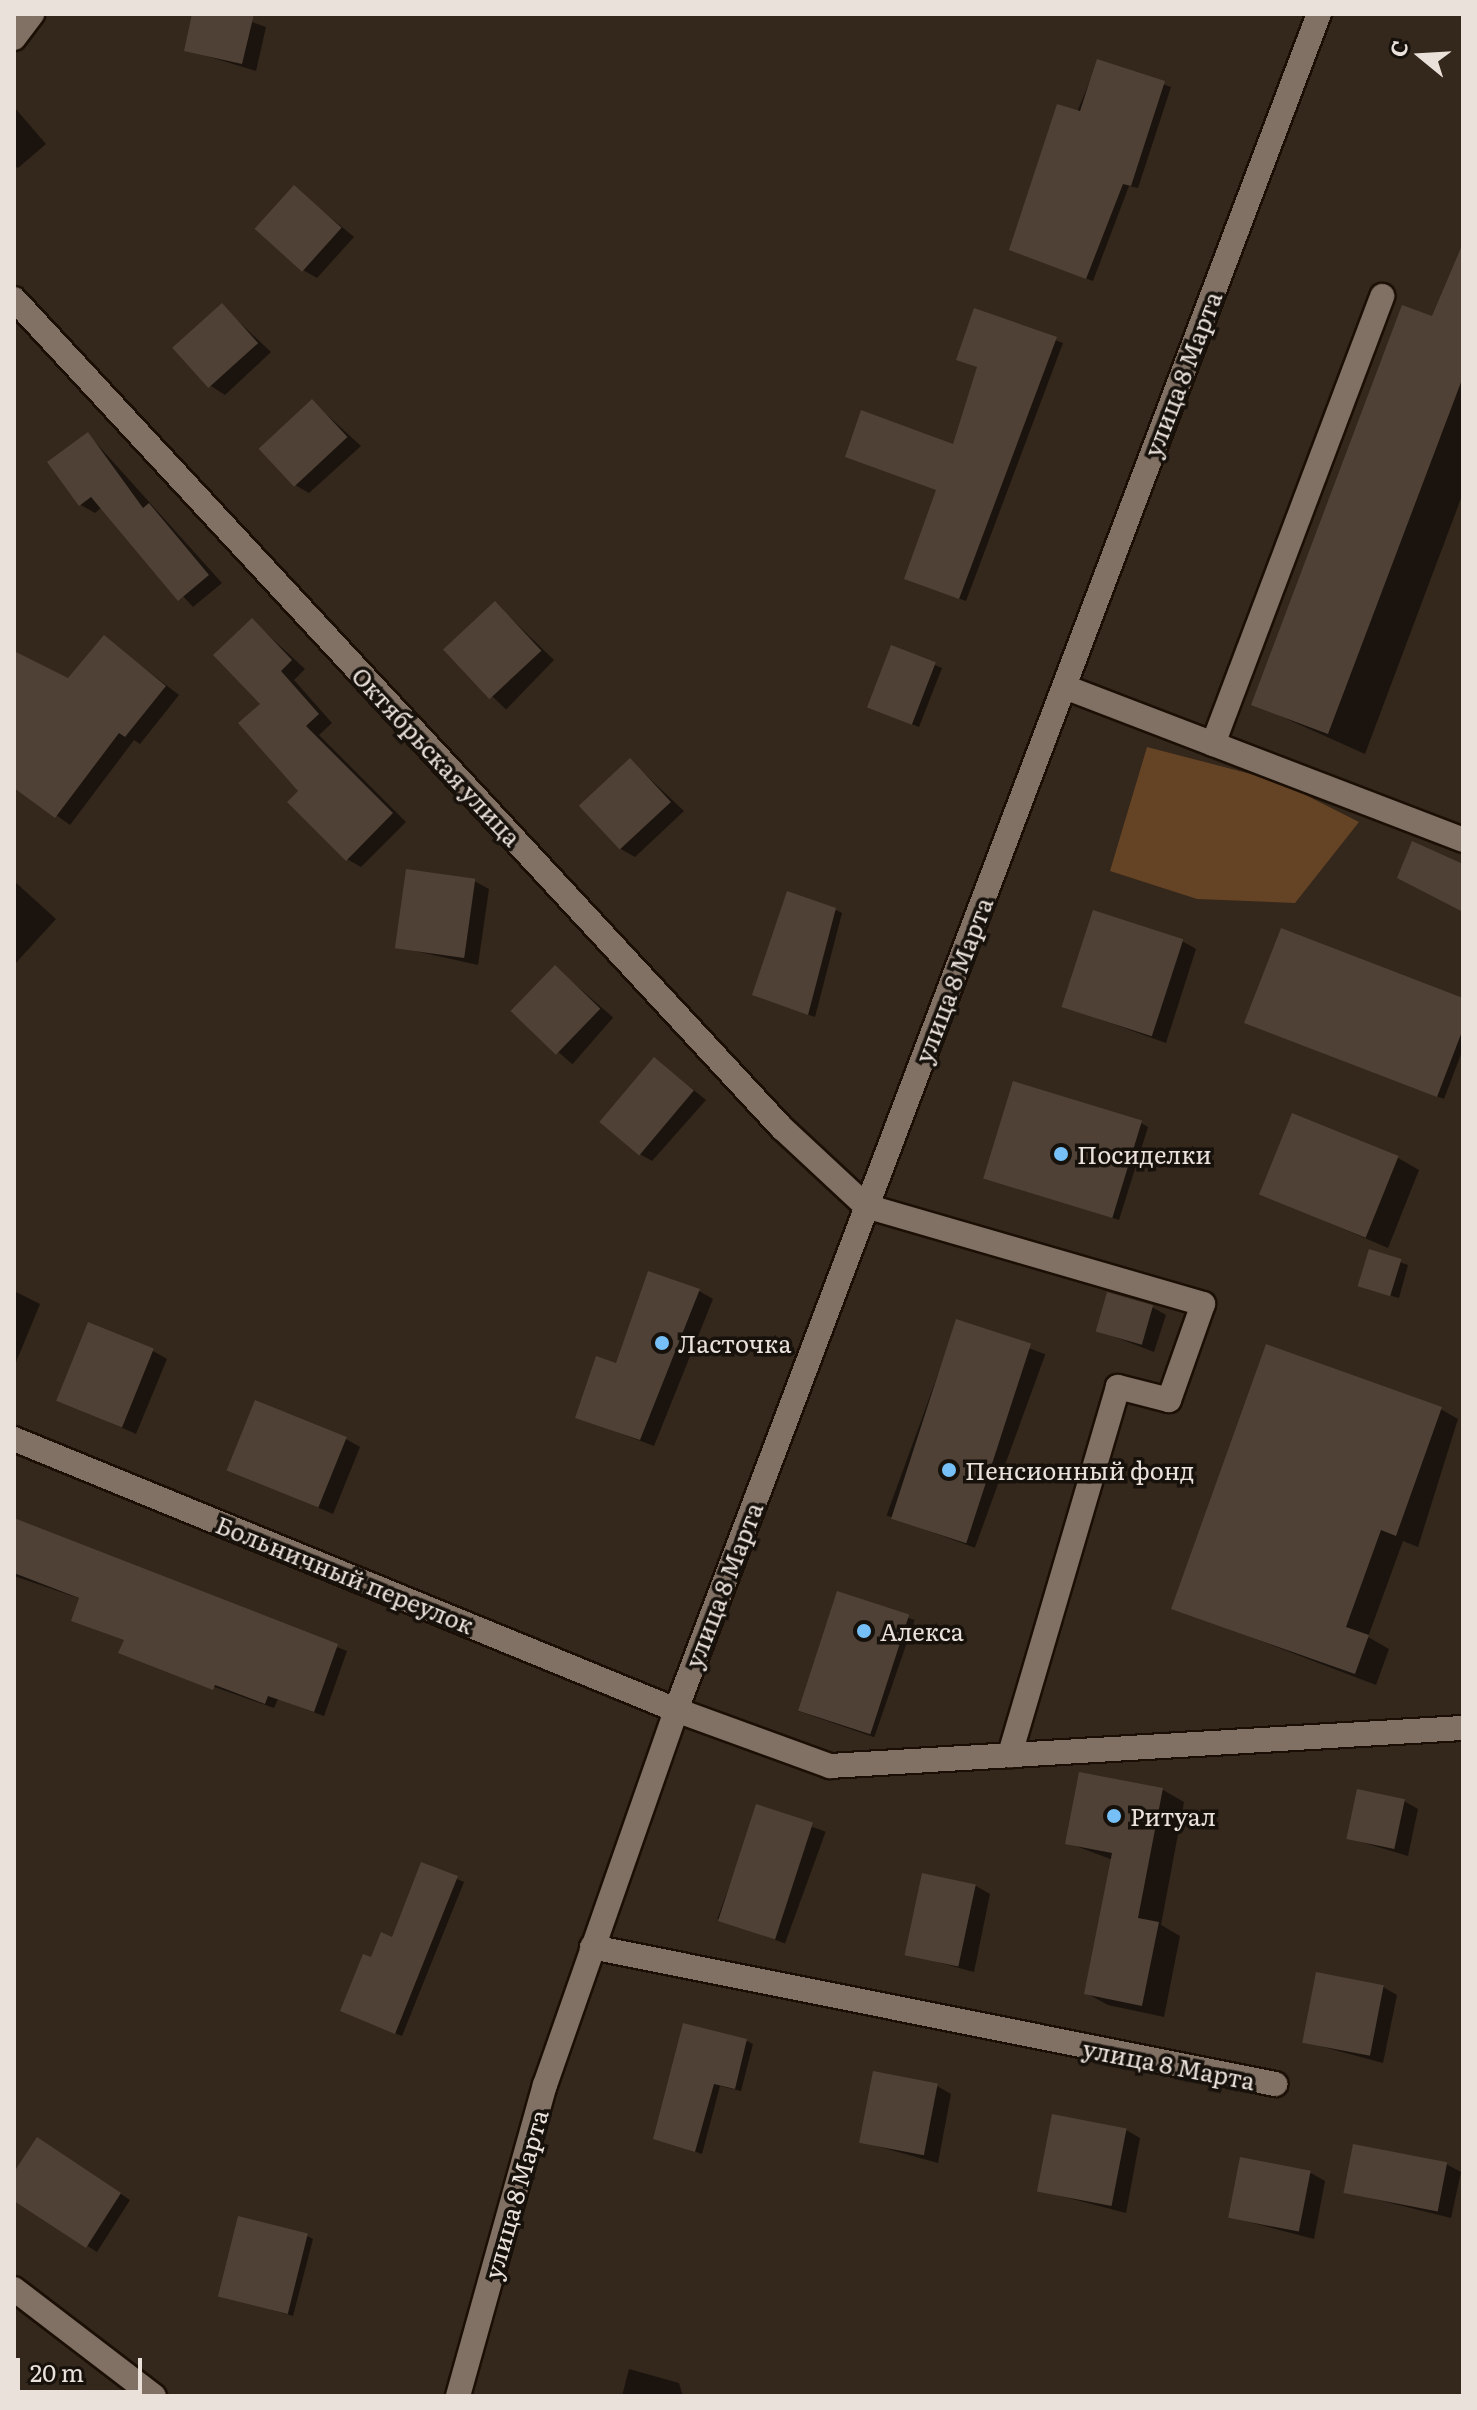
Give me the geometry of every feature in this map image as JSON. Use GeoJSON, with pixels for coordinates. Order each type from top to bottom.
{"type":"FeatureCollection","features":[{"type":"Feature","properties":{"kind":"street"},"geometry":{"type":"LineString","coordinates":[[14,38],[32,14]]}},
{"type":"Feature","properties":{"kind":"street","name":"улица 8 Марта"},"geometry":{"type":"LineString","coordinates":[[458,2396],[545,2085],[676,1710],[1319,14]]}},
{"type":"Feature","properties":{"kind":"street"},"geometry":{"type":"LineString","coordinates":[[1213,744],[1382,296]]}},
{"type":"Feature","properties":{"kind":"street","name":"Октябрьская улица"},"geometry":{"type":"LineString","coordinates":[[14,299],[782,1128],[866,1206]]}},
{"type":"Feature","properties":{"kind":"street"},"geometry":{"type":"LineString","coordinates":[[1065,687],[1463,840]]}},
{"type":"Feature","properties":{"kind":"street"},"geometry":{"type":"LineString","coordinates":[[866,1206],[1203,1304],[1169,1400],[1118,1387],[1010,1755]]}},
{"type":"Feature","properties":{"kind":"street","name":"Больничный переулок"},"geometry":{"type":"LineString","coordinates":[[14,1439],[676,1710],[830,1766],[1463,1728]]}},
{"type":"Feature","properties":{"kind":"street","name":"улица 8 Марта"},"geometry":{"type":"LineString","coordinates":[[592,1947],[1275,2084]]}},
{"type":"Feature","properties":{"kind":"street"},"geometry":{"type":"LineString","coordinates":[[14,2289],[154,2396]]}},
{"type":"Feature","properties":{"kind":"shaded area"},"geometry":{"type":"Polygon","coordinates":[[[1147,747],[1278,781],[1359,822],[1295,903],[1197,899],[1110,871],[1147,747]]]}},
{"type":"Feature","properties":{"kind":"building"},"geometry":{"type":"Polygon","coordinates":[[[192,14],[254,14],[242,64],[184,51],[192,14]]]}},
{"type":"Feature","properties":{"kind":"building"},"geometry":{"type":"Polygon","coordinates":[[[1097,59],[1165,81],[1131,186],[1123,184],[1086,279],[1009,250],[1057,104],[1080,111],[1097,59]]]}},
{"type":"Feature","properties":{"kind":"building"},"geometry":{"type":"Polygon","coordinates":[[[294,185],[342,228],[302,272],[255,229],[294,185]]]}},
{"type":"Feature","properties":{"kind":"building"},"geometry":{"type":"Polygon","coordinates":[[[1463,243],[1463,377],[1328,734],[1251,705],[1402,305],[1432,316],[1463,243]]]}},
{"type":"Feature","properties":{"kind":"building"},"geometry":{"type":"Polygon","coordinates":[[[222,303],[258,343],[208,388],[172,348],[222,303]]]}},
{"type":"Feature","properties":{"kind":"building"},"geometry":{"type":"Polygon","coordinates":[[[974,308],[1057,337],[959,599],[904,579],[936,490],[845,457],[861,410],[953,444],[977,367],[956,360],[974,308]]]}},
{"type":"Feature","properties":{"kind":"building"},"geometry":{"type":"Polygon","coordinates":[[[312,399],[347,437],[294,487],[259,449],[312,399]]]}},
{"type":"Feature","properties":{"kind":"building"},"geometry":{"type":"Polygon","coordinates":[[[88,432],[143,508],[149,503],[209,575],[178,601],[91,497],[79,506],[47,462],[88,432]]]}},
{"type":"Feature","properties":{"kind":"building"},"geometry":{"type":"Polygon","coordinates":[[[495,601],[541,651],[489,699],[443,649],[495,601]]]}},
{"type":"Feature","properties":{"kind":"building"},"geometry":{"type":"Polygon","coordinates":[[[252,618],[292,660],[281,671],[319,714],[306,726],[393,813],[346,861],[287,802],[298,791],[238,723],[260,704],[213,655],[252,618]]]}},
{"type":"Feature","properties":{"kind":"building"},"geometry":{"type":"Polygon","coordinates":[[[104,635],[166,686],[125,737],[119,733],[55,818],[14,788],[14,651],[68,678],[104,635]]]}},
{"type":"Feature","properties":{"kind":"building"},"geometry":{"type":"Polygon","coordinates":[[[891,645],[936,662],[912,725],[867,708],[891,645]]]}},
{"type":"Feature","properties":{"kind":"building"},"geometry":{"type":"Polygon","coordinates":[[[630,758],[671,802],[620,850],[579,806],[630,758]]]}},
{"type":"Feature","properties":{"kind":"building"},"geometry":{"type":"Polygon","coordinates":[[[1412,841],[1463,864],[1463,912],[1397,878],[1412,841]]]}},
{"type":"Feature","properties":{"kind":"building"},"geometry":{"type":"Polygon","coordinates":[[[406,869],[475,879],[464,958],[395,948],[406,869]]]}},
{"type":"Feature","properties":{"kind":"building"},"geometry":{"type":"Polygon","coordinates":[[[787,891],[836,908],[808,1015],[752,995],[787,891]]]}},
{"type":"Feature","properties":{"kind":"building"},"geometry":{"type":"Polygon","coordinates":[[[1093,910],[1183,939],[1152,1036],[1061,1007],[1093,910]]]}},
{"type":"Feature","properties":{"kind":"building"},"geometry":{"type":"Polygon","coordinates":[[[1281,928],[1463,998],[1463,1029],[1437,1097],[1244,1023],[1281,928]]]}},
{"type":"Feature","properties":{"kind":"building"},"geometry":{"type":"Polygon","coordinates":[[[555,965],[600,1009],[556,1055],[511,1011],[555,965]]]}},
{"type":"Feature","properties":{"kind":"building"},"geometry":{"type":"Polygon","coordinates":[[[654,1057],[694,1090],[639,1156],[599,1122],[654,1057]]]}},
{"type":"Feature","properties":{"kind":"building","name":"Посиделки"},"geometry":{"type":"Polygon","coordinates":[[[1013,1081],[1142,1120],[1112,1218],[983,1179],[1013,1081]]]}},
{"type":"Feature","properties":{"kind":"building"},"geometry":{"type":"Polygon","coordinates":[[[1292,1113],[1399,1156],[1366,1238],[1259,1195],[1292,1113]]]}},
{"type":"Feature","properties":{"kind":"building"},"geometry":{"type":"Polygon","coordinates":[[[1369,1249],[1402,1259],[1390,1296],[1358,1286],[1369,1249]]]}},
{"type":"Feature","properties":{"kind":"building"},"geometry":{"type":"Polygon","coordinates":[[[648,1271],[700,1289],[640,1440],[575,1418],[596,1356],[616,1363],[648,1271]]]}},
{"type":"Feature","properties":{"kind":"building"},"geometry":{"type":"Polygon","coordinates":[[[1107,1292],[1153,1305],[1142,1345],[1096,1331],[1107,1292]]]}},
{"type":"Feature","properties":{"kind":"building","name":"Пенсионный фонд"},"geometry":{"type":"Polygon","coordinates":[[[956,1319],[1031,1343],[966,1543],[891,1519],[956,1319]]]}},
{"type":"Feature","properties":{"kind":"building"},"geometry":{"type":"Polygon","coordinates":[[[88,1322],[154,1349],[122,1427],[56,1401],[88,1322]]]}},
{"type":"Feature","properties":{"kind":"building"},"geometry":{"type":"Polygon","coordinates":[[[1266,1344],[1442,1407],[1396,1536],[1381,1530],[1346,1627],[1369,1635],[1355,1674],[1171,1609],[1266,1344]]]}},
{"type":"Feature","properties":{"kind":"building"},"geometry":{"type":"Polygon","coordinates":[[[255,1400],[347,1437],[318,1508],[227,1470],[255,1400]]]}},
{"type":"Feature","properties":{"kind":"building"},"geometry":{"type":"Polygon","coordinates":[[[14,1518],[338,1644],[314,1712],[268,1696],[265,1704],[215,1685],[213,1690],[118,1653],[124,1640],[71,1621],[79,1598],[14,1573],[14,1518]]]}},
{"type":"Feature","properties":{"kind":"building"},"geometry":{"type":"Polygon","coordinates":[[[837,1591],[909,1614],[870,1734],[798,1711],[837,1591]]]}},
{"type":"Feature","properties":{"kind":"building"},"geometry":{"type":"Polygon","coordinates":[[[1079,1772],[1163,1788],[1138,1918],[1159,1922],[1142,2006],[1084,1994],[1112,1853],[1065,1844],[1079,1772]]]}},
{"type":"Feature","properties":{"kind":"building"},"geometry":{"type":"Polygon","coordinates":[[[1357,1789],[1405,1799],[1394,1849],[1346,1839],[1357,1789]]]}},
{"type":"Feature","properties":{"kind":"building"},"geometry":{"type":"Polygon","coordinates":[[[756,1804],[813,1823],[775,1940],[718,1921],[756,1804]]]}},
{"type":"Feature","properties":{"kind":"building"},"geometry":{"type":"Polygon","coordinates":[[[421,1862],[458,1876],[395,2034],[340,2011],[363,1954],[371,1957],[381,1932],[392,1937],[421,1862]]]}},
{"type":"Feature","properties":{"kind":"building"},"geometry":{"type":"Polygon","coordinates":[[[922,1873],[976,1884],[958,1967],[905,1955],[922,1873]]]}},
{"type":"Feature","properties":{"kind":"building"},"geometry":{"type":"Polygon","coordinates":[[[1316,1972],[1384,1985],[1370,2056],[1302,2043],[1316,1972]]]}},
{"type":"Feature","properties":{"kind":"building"},"geometry":{"type":"Polygon","coordinates":[[[683,2023],[747,2039],[735,2089],[714,2084],[695,2152],[653,2139],[683,2023]]]}},
{"type":"Feature","properties":{"kind":"building"},"geometry":{"type":"Polygon","coordinates":[[[873,2071],[938,2084],[924,2155],[859,2143],[873,2071]]]}},
{"type":"Feature","properties":{"kind":"building"},"geometry":{"type":"Polygon","coordinates":[[[1052,2114],[1127,2129],[1112,2206],[1037,2192],[1052,2114]]]}},
{"type":"Feature","properties":{"kind":"building"},"geometry":{"type":"Polygon","coordinates":[[[37,2137],[121,2193],[86,2248],[14,2201],[14,2172],[37,2137]]]}},
{"type":"Feature","properties":{"kind":"building"},"geometry":{"type":"Polygon","coordinates":[[[1353,2144],[1447,2162],[1438,2211],[1343,2193],[1353,2144]]]}},
{"type":"Feature","properties":{"kind":"building"},"geometry":{"type":"Polygon","coordinates":[[[1240,2157],[1311,2171],[1299,2232],[1228,2218],[1240,2157]]]}},
{"type":"Feature","properties":{"kind":"building"},"geometry":{"type":"Polygon","coordinates":[[[238,2216],[308,2233],[288,2314],[218,2297],[238,2216]]]}},
{"type":"Feature","properties":{"kind":"place","name":"Посиделки"},"geometry":{"type":"Point","coordinates":[1061,1154]}},
{"type":"Feature","properties":{"kind":"place","name":"Ласточка"},"geometry":{"type":"Point","coordinates":[662,1343]}},
{"type":"Feature","properties":{"kind":"place","name":"Пенсионный фонд"},"geometry":{"type":"Point","coordinates":[949,1470]}},
{"type":"Feature","properties":{"kind":"place","name":"Алекса"},"geometry":{"type":"Point","coordinates":[864,1631]}},
{"type":"Feature","properties":{"kind":"place","name":"Ритуал"},"geometry":{"type":"Point","coordinates":[1114,1816]}}]}
